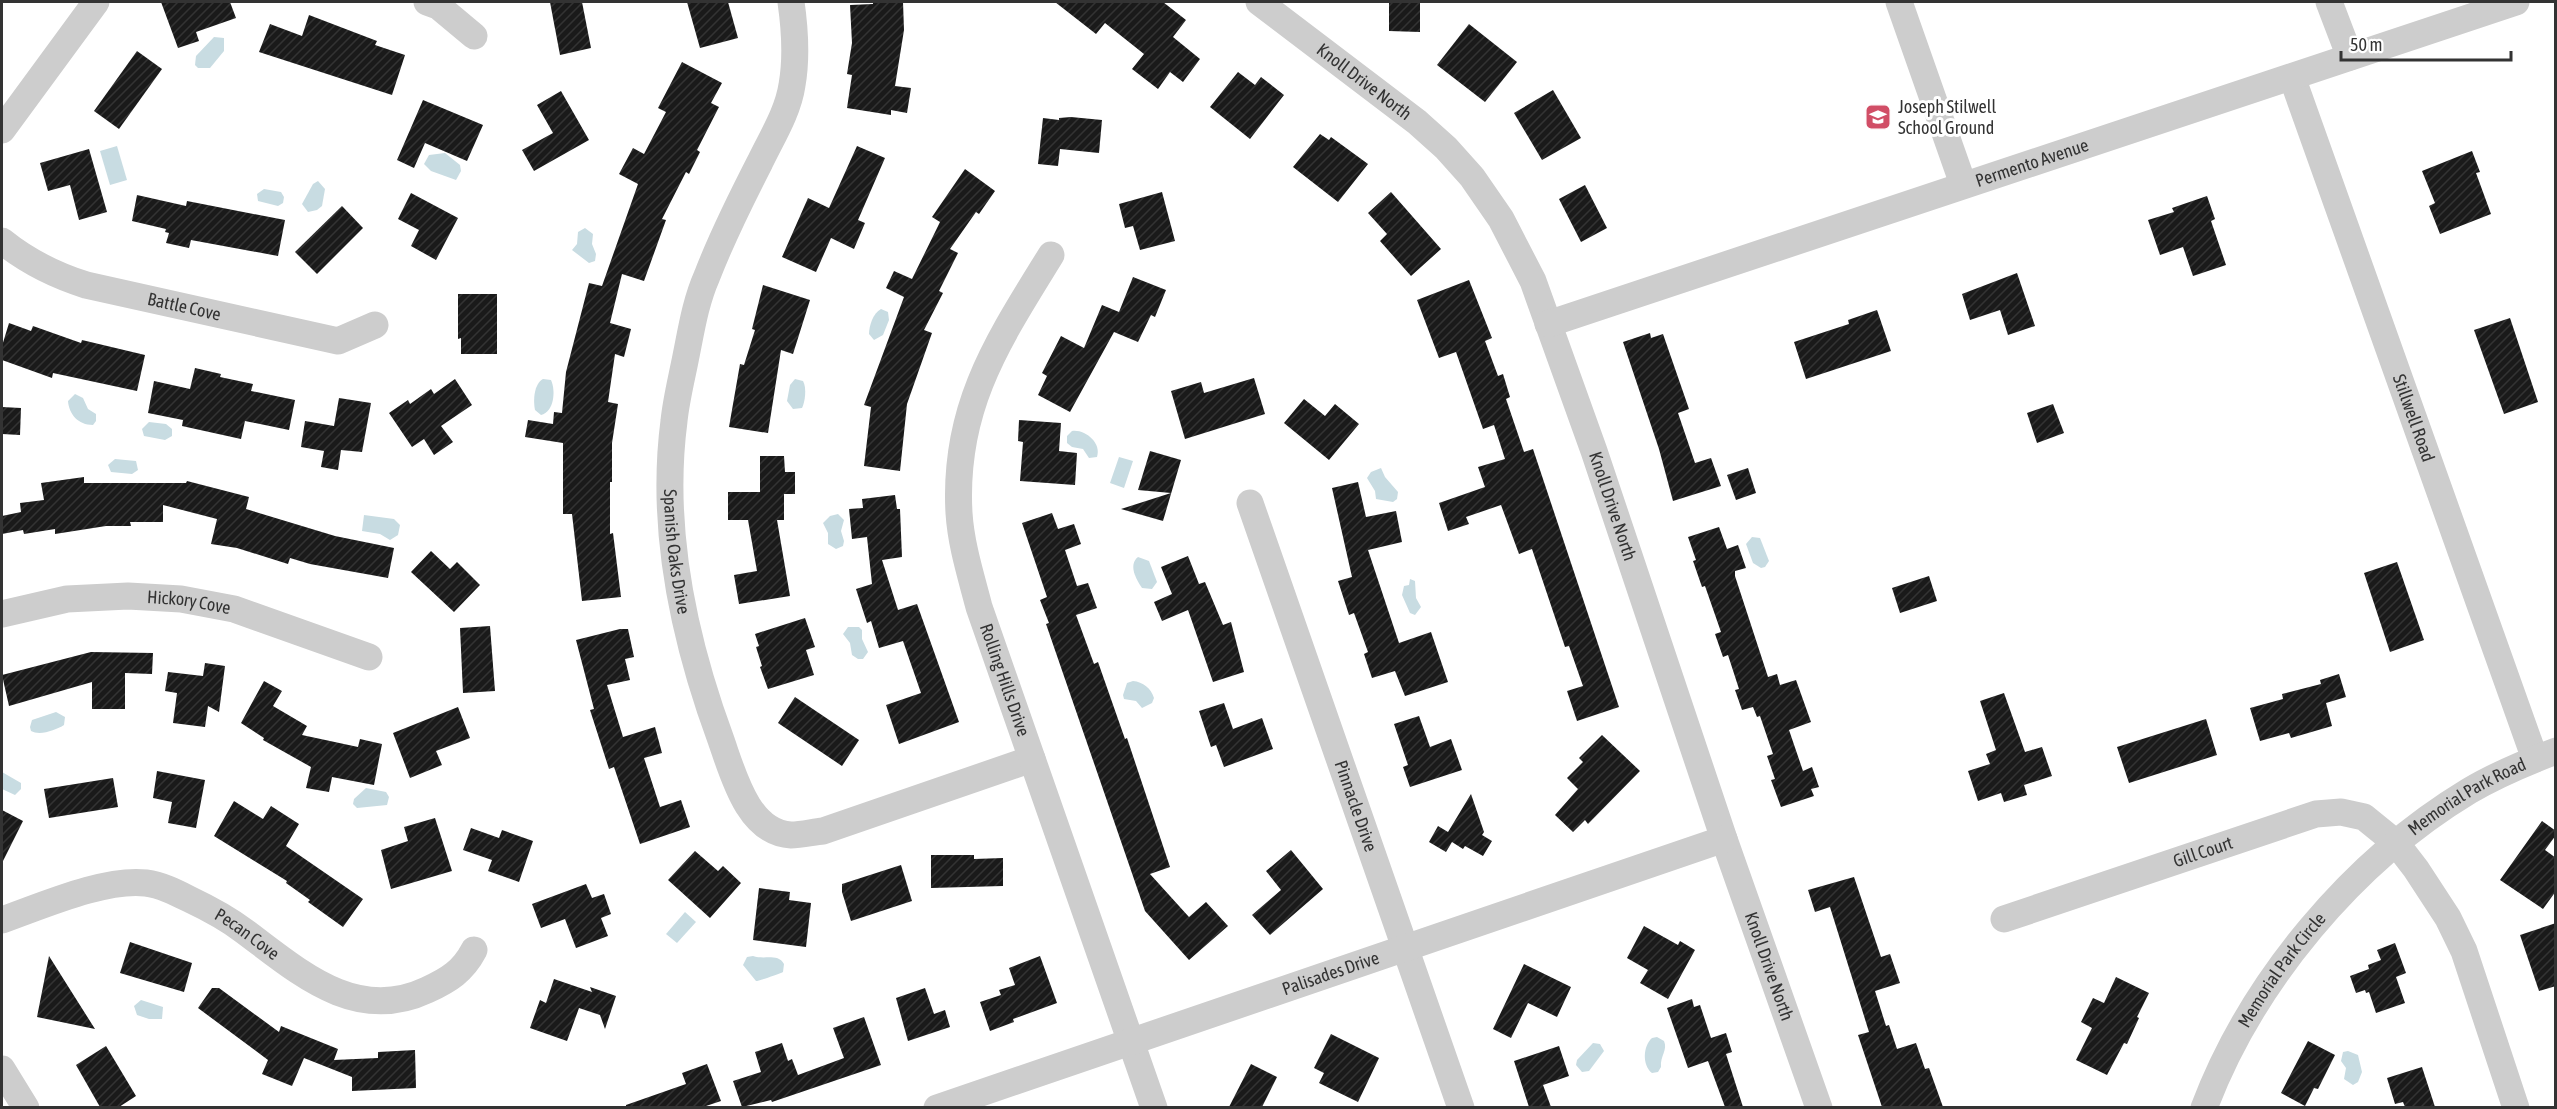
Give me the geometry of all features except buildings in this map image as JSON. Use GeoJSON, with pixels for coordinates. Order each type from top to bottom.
{"type":"FeatureCollection","features":[{"type":"Feature","properties":{"kind":"street"},"geometry":{"type":"LineString","coordinates":[[2,130],[96,2]]}},
{"type":"Feature","properties":{"kind":"street"},"geometry":{"type":"LineString","coordinates":[[427,2],[438,6],[474,36]]}},
{"type":"Feature","properties":{"kind":"street","name":"Spanish Oaks Drive"},"geometry":{"type":"LineString","coordinates":[[791,2],[796,40],[792,85],[787,107],[726,228],[705,279],[694,313],[674,421],[670,490],[672,534],[682,608],[712,716],[732,772],[755,819],[766,828],[790,835],[823,831],[1032,759]]}},
{"type":"Feature","properties":{"kind":"street"},"geometry":{"type":"LineString","coordinates":[[1899,2],[1963,184]]}},
{"type":"Feature","properties":{"kind":"street"},"geometry":{"type":"LineString","coordinates":[[2329,2],[2350,57]]}},
{"type":"Feature","properties":{"kind":"street","name":"Permento Avenue"},"geometry":{"type":"LineString","coordinates":[[1548,324],[1963,184],[2516,2]]}},
{"type":"Feature","properties":{"kind":"street","name":"Knoll Drive North"},"geometry":{"type":"LineString","coordinates":[[1277,7],[1446,148],[1472,177],[1501,219],[1533,281],[1598,462],[1724,839],[1819,1107]]}},
{"type":"Feature","properties":{"kind":"street","name":"Stillwell Road"},"geometry":{"type":"LineString","coordinates":[[2292,77],[2545,755]]}},
{"type":"Feature","properties":{"kind":"street","name":"Battle Cove"},"geometry":{"type":"LineString","coordinates":[[2,241],[35,265],[55,275],[98,288],[338,341],[375,325]]}},
{"type":"Feature","properties":{"kind":"street","name":"Rolling Hills Drive"},"geometry":{"type":"LineString","coordinates":[[1051,255],[1001,336],[984,369],[968,415],[958,474],[959,514],[965,554],[980,607],[1154,1107]]}},
{"type":"Feature","properties":{"kind":"street","name":"Pinnacle Drive"},"geometry":{"type":"LineString","coordinates":[[1250,503],[1461,1107]]}},
{"type":"Feature","properties":{"kind":"street","name":"Hickory Cove"},"geometry":{"type":"LineString","coordinates":[[2,614],[67,599],[128,596],[181,599],[234,609],[369,657]]}},
{"type":"Feature","properties":{"kind":"street","name":"Memorial Park Road"},"geometry":{"type":"LineString","coordinates":[[2391,848],[2430,817],[2470,790],[2545,755]]}},
{"type":"Feature","properties":{"kind":"street","name":"Gill Court"},"geometry":{"type":"LineString","coordinates":[[2004,919],[2316,814],[2342,812],[2364,817],[2391,848]]}},
{"type":"Feature","properties":{"kind":"street","name":"Palisades Drive"},"geometry":{"type":"LineString","coordinates":[[937,1107],[1724,839]]}},
{"type":"Feature","properties":{"kind":"street"},"geometry":{"type":"LineString","coordinates":[[2391,848],[2448,918],[2464,951],[2516,1107]]}},
{"type":"Feature","properties":{"kind":"street","name":"Memorial Park Circle"},"geometry":{"type":"LineString","coordinates":[[2204,1107],[2237,1034],[2289,958],[2330,906],[2391,848]]}},
{"type":"Feature","properties":{"kind":"street","name":"Pecan Cove"},"geometry":{"type":"LineString","coordinates":[[2,920],[116,882],[147,883],[170,890],[214,912],[245,932],[259,945],[325,988],[357,1000],[398,1000],[420,994],[465,967],[474,950]]}},
{"type":"Feature","properties":{"kind":"street"},"geometry":{"type":"LineString","coordinates":[[2,1069],[26,1107]]}},
{"type":"Feature","properties":{"kind":"shaded area"},"geometry":{"type":"Polygon","coordinates":[[[214,37],[224,38],[224,51],[210,68],[198,68],[195,65],[196,56],[214,37]]]}},
{"type":"Feature","properties":{"kind":"shaded area"},"geometry":{"type":"Polygon","coordinates":[[[117,146],[127,180],[110,185],[100,151],[117,146]]]}},
{"type":"Feature","properties":{"kind":"shaded area"},"geometry":{"type":"Polygon","coordinates":[[[445,153],[460,165],[461,171],[456,180],[431,171],[424,164],[429,155],[445,153]]]}},
{"type":"Feature","properties":{"kind":"shaded area"},"geometry":{"type":"Polygon","coordinates":[[[318,181],[325,189],[322,206],[308,212],[302,204],[313,184],[318,181]]]}},
{"type":"Feature","properties":{"kind":"shaded area"},"geometry":{"type":"Polygon","coordinates":[[[264,189],[281,192],[284,197],[283,203],[278,206],[258,201],[257,194],[264,189]]]}},
{"type":"Feature","properties":{"kind":"shaded area"},"geometry":{"type":"Polygon","coordinates":[[[585,228],[593,234],[592,244],[596,254],[595,261],[589,263],[572,250],[577,244],[578,232],[585,228]]]}},
{"type":"Feature","properties":{"kind":"shaded area"},"geometry":{"type":"Polygon","coordinates":[[[881,309],[888,312],[889,320],[883,335],[874,340],[869,334],[870,327],[874,317],[881,309]]]}},
{"type":"Feature","properties":{"kind":"shaded area"},"geometry":{"type":"Polygon","coordinates":[[[543,379],[551,380],[553,400],[549,410],[541,415],[535,410],[534,397],[536,388],[543,379]]]}},
{"type":"Feature","properties":{"kind":"shaded area"},"geometry":{"type":"Polygon","coordinates":[[[795,379],[803,381],[805,395],[802,408],[793,409],[787,401],[790,385],[795,379]]]}},
{"type":"Feature","properties":{"kind":"shaded area"},"geometry":{"type":"Polygon","coordinates":[[[75,394],[83,398],[88,409],[96,414],[96,421],[93,425],[79,421],[72,414],[68,401],[75,394]]]}},
{"type":"Feature","properties":{"kind":"shaded area"},"geometry":{"type":"Polygon","coordinates":[[[149,422],[166,424],[172,429],[172,436],[165,440],[144,436],[142,429],[149,422]]]}},
{"type":"Feature","properties":{"kind":"shaded area"},"geometry":{"type":"Polygon","coordinates":[[[1072,431],[1082,432],[1095,442],[1097,457],[1089,458],[1083,449],[1072,447],[1067,443],[1067,436],[1072,431]]]}},
{"type":"Feature","properties":{"kind":"shaded area"},"geometry":{"type":"Polygon","coordinates":[[[1119,457],[1133,461],[1124,488],[1110,483],[1119,457]]]}},
{"type":"Feature","properties":{"kind":"shaded area"},"geometry":{"type":"Polygon","coordinates":[[[115,459],[136,461],[138,470],[132,474],[111,472],[108,465],[115,459]]]}},
{"type":"Feature","properties":{"kind":"shaded area"},"geometry":{"type":"Polygon","coordinates":[[[1381,468],[1385,477],[1398,492],[1397,499],[1393,502],[1376,499],[1375,491],[1367,478],[1371,472],[1381,468]]]}},
{"type":"Feature","properties":{"kind":"shaded area"},"geometry":{"type":"Polygon","coordinates":[[[838,514],[844,520],[841,531],[844,541],[843,546],[836,549],[828,544],[828,533],[823,523],[830,516],[838,514]]]}},
{"type":"Feature","properties":{"kind":"shaded area"},"geometry":{"type":"Polygon","coordinates":[[[364,515],[394,519],[400,525],[398,535],[390,540],[380,534],[362,531],[364,515]]]}},
{"type":"Feature","properties":{"kind":"shaded area"},"geometry":{"type":"Polygon","coordinates":[[[1752,537],[1760,538],[1769,561],[1765,567],[1761,568],[1753,563],[1746,544],[1752,537]]]}},
{"type":"Feature","properties":{"kind":"shaded area"},"geometry":{"type":"Polygon","coordinates":[[[1138,557],[1149,561],[1157,582],[1152,589],[1142,588],[1135,576],[1133,568],[1138,557]]]}},
{"type":"Feature","properties":{"kind":"shaded area"},"geometry":{"type":"Polygon","coordinates":[[[1410,579],[1415,581],[1416,598],[1421,607],[1415,615],[1410,613],[1402,595],[1404,586],[1409,585],[1410,579]]]}},
{"type":"Feature","properties":{"kind":"shaded area"},"geometry":{"type":"Polygon","coordinates":[[[848,627],[859,627],[862,630],[862,639],[868,652],[863,659],[852,655],[850,643],[843,634],[848,627]]]}},
{"type":"Feature","properties":{"kind":"shaded area"},"geometry":{"type":"Polygon","coordinates":[[[1133,681],[1149,688],[1154,698],[1152,703],[1142,708],[1136,701],[1124,699],[1127,683],[1133,681]]]}},
{"type":"Feature","properties":{"kind":"shaded area"},"geometry":{"type":"Polygon","coordinates":[[[56,712],[65,717],[64,725],[43,733],[31,731],[32,720],[56,712]]]}},
{"type":"Feature","properties":{"kind":"shaded area"},"geometry":{"type":"Polygon","coordinates":[[[2,772],[21,783],[21,789],[15,795],[2,789],[2,772]]]}},
{"type":"Feature","properties":{"kind":"shaded area"},"geometry":{"type":"Polygon","coordinates":[[[366,788],[386,792],[389,797],[387,805],[357,808],[353,804],[354,799],[366,788]]]}},
{"type":"Feature","properties":{"kind":"shaded area"},"geometry":{"type":"Polygon","coordinates":[[[685,912],[696,922],[677,943],[666,934],[685,912]]]}},
{"type":"Feature","properties":{"kind":"shaded area"},"geometry":{"type":"Polygon","coordinates":[[[747,957],[778,959],[784,964],[783,972],[756,981],[743,965],[747,957]]]}},
{"type":"Feature","properties":{"kind":"shaded area"},"geometry":{"type":"Polygon","coordinates":[[[141,1000],[163,1007],[162,1019],[149,1019],[137,1015],[134,1006],[141,1000]]]}},
{"type":"Feature","properties":{"kind":"shaded area"},"geometry":{"type":"Polygon","coordinates":[[[1657,1037],[1664,1041],[1665,1047],[1661,1067],[1658,1072],[1652,1073],[1645,1061],[1645,1050],[1649,1041],[1657,1037]]]}},
{"type":"Feature","properties":{"kind":"shaded area"},"geometry":{"type":"Polygon","coordinates":[[[1593,1043],[1600,1044],[1604,1051],[1589,1071],[1582,1072],[1576,1065],[1577,1060],[1593,1043]]]}},
{"type":"Feature","properties":{"kind":"shaded area"},"geometry":{"type":"Polygon","coordinates":[[[2348,1051],[2358,1055],[2362,1072],[2358,1082],[2353,1085],[2344,1079],[2346,1068],[2341,1061],[2343,1052],[2348,1051]]]}},
{"type":"Feature","properties":{"kind":"place","name":"Joseph Stilwell School Ground"},"geometry":{"type":"Point","coordinates":[1878,117]}}]}
